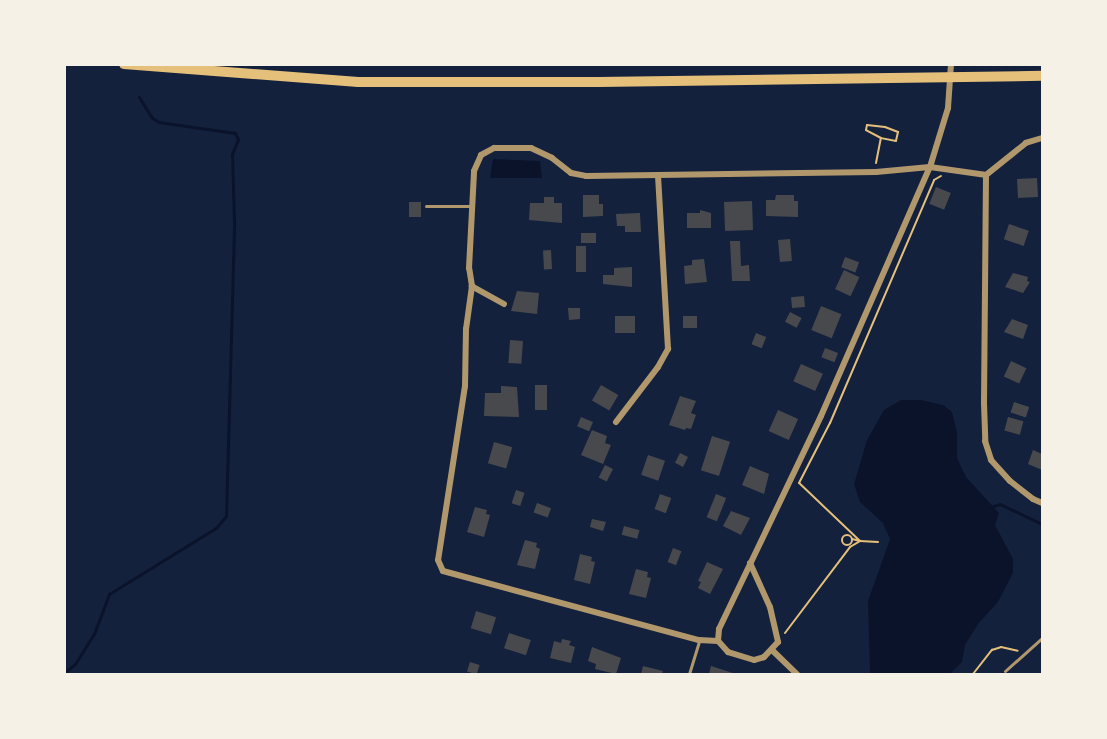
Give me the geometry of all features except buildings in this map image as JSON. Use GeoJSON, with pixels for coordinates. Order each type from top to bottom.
{"type":"FeatureCollection","features":[{"type":"Feature","properties":{"kind":"main road"},"geometry":{"type":"LineString","coordinates":[[124,64],[358,82],[1042,76]]}},
{"type":"Feature","properties":{"kind":"street"},"geometry":{"type":"LineString","coordinates":[[718,641],[719,629],[821,416],[930,167],[948,108],[951,64]]}},
{"type":"Feature","properties":{"kind":"street"},"geometry":{"type":"LineString","coordinates":[[750,563],[770,607],[778,642],[772,650],[754,660],[728,652],[718,641],[699,640],[443,571],[438,561],[465,386],[466,329],[472,286],[469,268],[471,206],[474,171],[481,155],[494,148],[531,148],[552,158],[571,173],[586,177],[876,172],[930,167],[945,167],[986,175],[1026,143],[1042,138]]}},
{"type":"Feature","properties":{"kind":"street"},"geometry":{"type":"LineString","coordinates":[[986,175],[985,441],[991,460],[1010,481],[1033,499],[1042,503]]}},
{"type":"Feature","properties":{"kind":"street"},"geometry":{"type":"LineString","coordinates":[[615,422],[658,367],[668,349],[658,177]]}},
{"type":"Feature","properties":{"kind":"street"},"geometry":{"type":"LineString","coordinates":[[472,286],[504,304]]}},
{"type":"Feature","properties":{"kind":"street"},"geometry":{"type":"LineString","coordinates":[[772,650],[798,674]]}},
{"type":"Feature","properties":{"kind":"lane"},"geometry":{"type":"LineString","coordinates":[[426,206],[471,206]]}},
{"type":"Feature","properties":{"kind":"lane"},"geometry":{"type":"LineString","coordinates":[[1005,671],[1042,638]]}},
{"type":"Feature","properties":{"kind":"lane"},"geometry":{"type":"LineString","coordinates":[[690,675],[699,640]]}},
{"type":"Feature","properties":{"kind":"path"},"geometry":{"type":"LineString","coordinates":[[867,125],[885,126],[898,132],[896,141],[881,138],[866,130],[867,125]]}},
{"type":"Feature","properties":{"kind":"path"},"geometry":{"type":"LineString","coordinates":[[876,172],[881,138]]}},
{"type":"Feature","properties":{"kind":"path"},"geometry":{"type":"LineString","coordinates":[[860,541],[800,483],[830,423],[934,180],[942,175],[945,167]]}},
{"type":"Feature","properties":{"kind":"path"},"geometry":{"type":"LineString","coordinates":[[852,539],[878,542]]}},
{"type":"Feature","properties":{"kind":"path"},"geometry":{"type":"LineString","coordinates":[[778,642],[850,547],[860,541]]}},
{"type":"Feature","properties":{"kind":"path"},"geometry":{"type":"LineString","coordinates":[[974,675],[992,650],[1001,647],[1026,652]]}},
{"type":"Feature","properties":{"kind":"water"},"geometry":{"type":"Polygon","coordinates":[[[493,159],[540,161],[542,178],[490,178],[493,159]]]}},
{"type":"Feature","properties":{"kind":"water"},"geometry":{"type":"Polygon","coordinates":[[[901,400],[921,400],[943,405],[952,412],[957,432],[957,458],[966,477],[999,513],[995,525],[1013,559],[1013,573],[998,602],[978,624],[965,645],[962,662],[950,674],[870,674],[868,601],[890,539],[883,523],[860,502],[854,484],[867,440],[884,410],[901,400]]]}},
{"type":"Feature","properties":{"kind":"waterway"},"geometry":{"type":"LineString","coordinates":[[64,673],[75,664],[94,634],[109,594],[216,528],[226,516],[234,221],[232,154],[238,139],[235,133],[159,122],[152,118],[139,97]]}},
{"type":"Feature","properties":{"kind":"waterway"},"geometry":{"type":"LineString","coordinates":[[990,507],[1000,504],[1042,524]]}}]}
